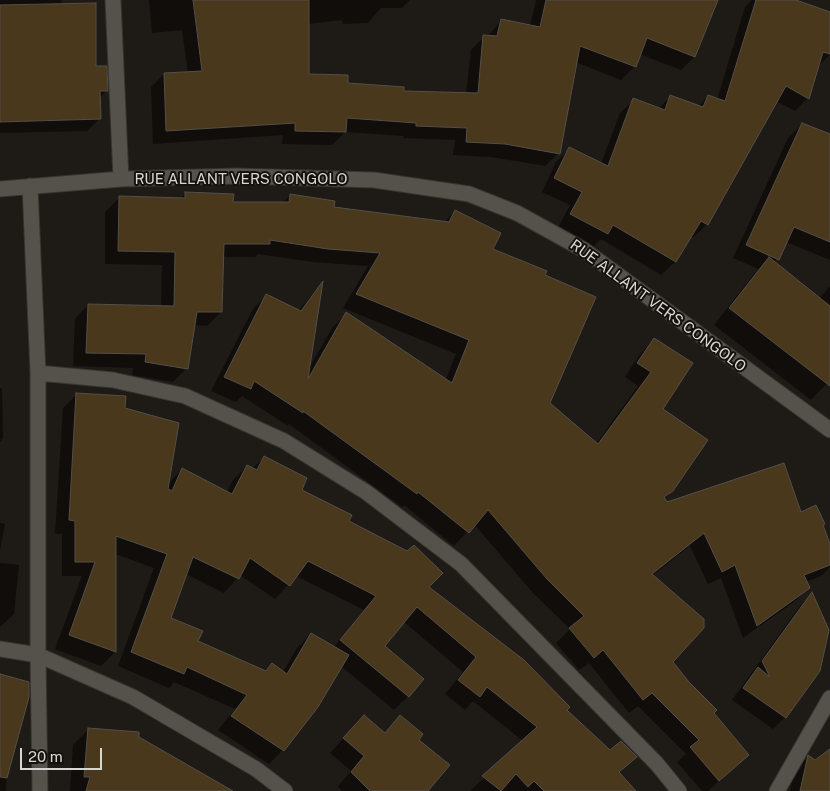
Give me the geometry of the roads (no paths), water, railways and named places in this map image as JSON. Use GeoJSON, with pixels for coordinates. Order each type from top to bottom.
{"type":"FeatureCollection","features":[{"type":"Feature","properties":{"kind":"street"},"geometry":{"type":"LineString","coordinates":[[114,0],[121,179]]}},
{"type":"Feature","properties":{"kind":"street","name":"RUE ALLANT VERS CONGOLO"},"geometry":{"type":"LineString","coordinates":[[0,189],[121,179],[237,176],[374,180],[470,194],[517,212],[584,250],[830,430]]}},
{"type":"Feature","properties":{"kind":"street"},"geometry":{"type":"LineString","coordinates":[[30,186],[38,373],[40,791]]}},
{"type":"Feature","properties":{"kind":"street"},"geometry":{"type":"LineString","coordinates":[[38,373],[113,380],[186,396],[284,441],[366,492],[461,564],[657,764],[679,791]]}},
{"type":"Feature","properties":{"kind":"street"},"geometry":{"type":"LineString","coordinates":[[0,650],[38,654],[133,697],[256,768],[285,791]]}},
{"type":"Feature","properties":{"kind":"street"},"geometry":{"type":"LineString","coordinates":[[777,791],[830,698]]}}]}
